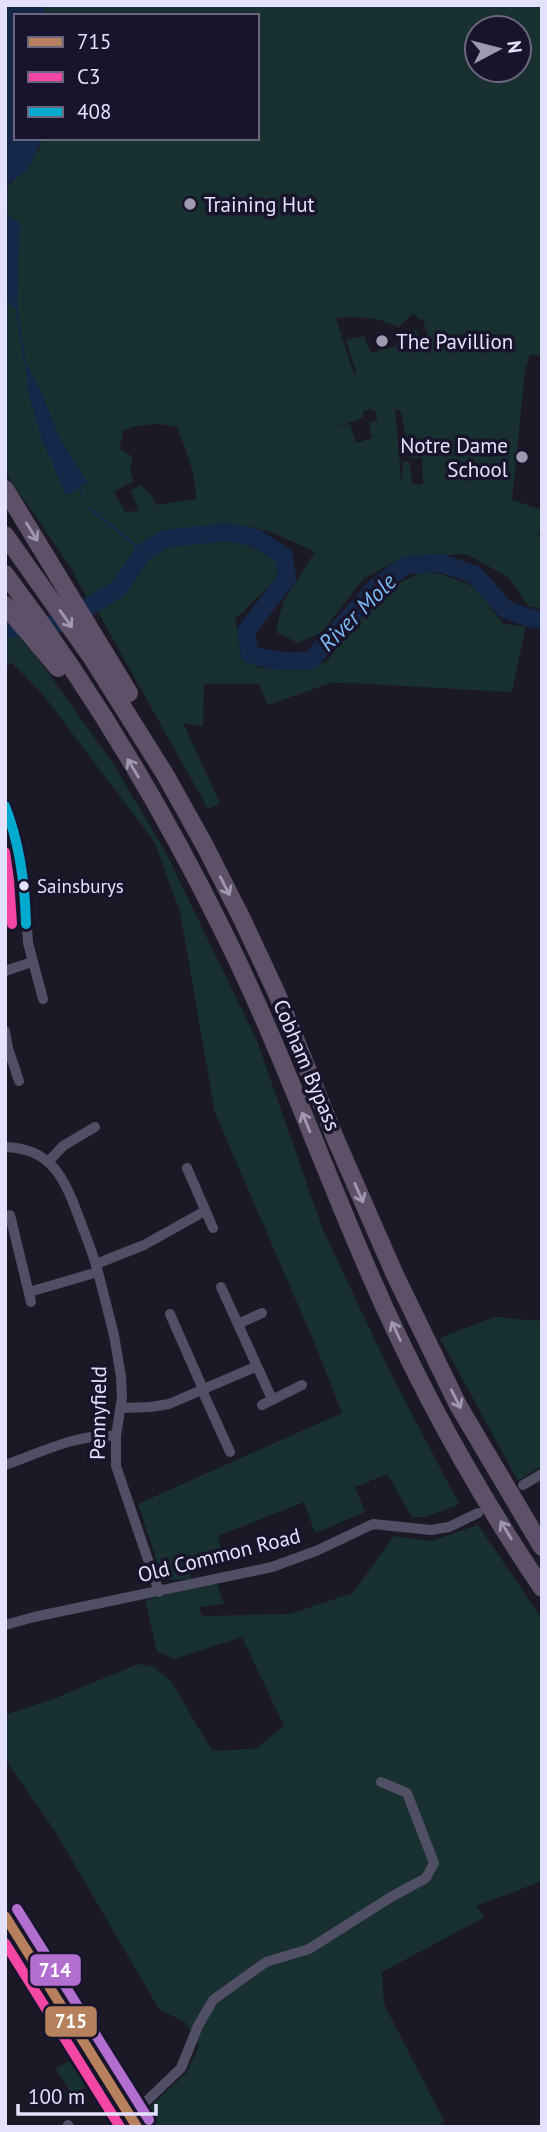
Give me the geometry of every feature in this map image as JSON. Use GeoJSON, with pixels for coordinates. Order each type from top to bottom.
{"type":"FeatureCollection","features":[{"type":"Feature","properties":{"kind":"highway"},"geometry":{"type":"LineString","coordinates":[[5,489],[59,575],[98,654]]}},
{"type":"Feature","properties":{"kind":"highway","name":"Cobham Bypass"},"geometry":{"type":"LineString","coordinates":[[5,535],[98,654],[205,846],[277,994],[336,1140],[395,1275],[458,1405],[542,1547]]}},
{"type":"Feature","properties":{"kind":"highway","name":"Cobham Bypass"},"geometry":{"type":"LineString","coordinates":[[5,574],[66,668],[118,741],[172,831],[223,930],[258,1007],[366,1266],[410,1362],[469,1469],[542,1588]]}},
{"type":"Feature","properties":{"kind":"highway"},"geometry":{"type":"LineString","coordinates":[[5,604],[66,668]]}},
{"type":"Feature","properties":{"kind":"main road"},"geometry":{"type":"LineString","coordinates":[[5,1916],[134,2122]]}},
{"type":"Feature","properties":{"kind":"street"},"geometry":{"type":"LineString","coordinates":[[5,805],[23,862],[27,933],[43,999]]}},
{"type":"Feature","properties":{"kind":"street"},"geometry":{"type":"LineString","coordinates":[[5,971],[32,962]]}},
{"type":"Feature","properties":{"kind":"street"},"geometry":{"type":"LineString","coordinates":[[5,1031],[8,1062],[19,1081]]}},
{"type":"Feature","properties":{"kind":"street"},"geometry":{"type":"LineString","coordinates":[[5,1146],[25,1149],[48,1161],[63,1146],[94,1127]]}},
{"type":"Feature","properties":{"kind":"street","name":"Pennyfield"},"geometry":{"type":"LineString","coordinates":[[48,1161],[65,1181],[97,1268],[119,1362],[121,1408],[115,1455],[118,1476],[159,1592]]}},
{"type":"Feature","properties":{"kind":"street"},"geometry":{"type":"LineString","coordinates":[[187,1168],[213,1228]]}},
{"type":"Feature","properties":{"kind":"street"},"geometry":{"type":"LineString","coordinates":[[10,1215],[30,1297],[144,1245],[205,1211]]}},
{"type":"Feature","properties":{"kind":"street"},"geometry":{"type":"LineString","coordinates":[[221,1287],[257,1366],[267,1402],[302,1385]]}},
{"type":"Feature","properties":{"kind":"street"},"geometry":{"type":"LineString","coordinates":[[238,1324],[262,1313]]}},
{"type":"Feature","properties":{"kind":"street"},"geometry":{"type":"LineString","coordinates":[[170,1314],[230,1452]]}},
{"type":"Feature","properties":{"kind":"street"},"geometry":{"type":"LineString","coordinates":[[121,1408],[159,1406],[178,1401],[257,1366]]}},
{"type":"Feature","properties":{"kind":"street"},"geometry":{"type":"LineString","coordinates":[[218,1426],[230,1420]]}},
{"type":"Feature","properties":{"kind":"street"},"geometry":{"type":"LineString","coordinates":[[5,1465],[85,1437],[116,1436]]}},
{"type":"Feature","properties":{"kind":"street"},"geometry":{"type":"LineString","coordinates":[[523,1485],[542,1474]]}},
{"type":"Feature","properties":{"kind":"street","name":"Old Common Road"},"geometry":{"type":"LineString","coordinates":[[5,1625],[272,1567],[316,1551],[373,1524],[423,1530],[440,1529],[478,1513]]}},
{"type":"Feature","properties":{"kind":"street"},"geometry":{"type":"LineString","coordinates":[[134,2122],[181,2068],[198,2026],[213,2000],[266,1962],[309,1949],[426,1878],[434,1863],[407,1793],[381,1782]]}},
{"type":"Feature","properties":{"kind":"street"},"geometry":{"type":"LineString","coordinates":[[5,1955],[24,1948]]}},
{"type":"Feature","properties":{"kind":"green space"},"geometry":{"type":"Polygon","coordinates":[[[44,5],[542,5],[542,355],[530,355],[525,371],[512,500],[542,510],[542,529],[537,533],[542,539],[542,608],[529,607],[508,577],[466,554],[403,558],[364,578],[322,632],[298,643],[276,632],[283,602],[315,552],[267,531],[231,525],[198,527],[152,541],[136,552],[116,584],[88,600],[71,568],[5,472],[5,186],[11,184],[39,150],[42,140],[259,140],[259,14],[46,14],[44,5]],[[413,313],[399,327],[369,318],[336,318],[353,371],[357,375],[346,340],[364,336],[371,353],[397,346],[396,334],[399,334],[402,340],[402,334],[416,330],[432,356],[423,319],[420,320],[413,313]],[[395,408],[401,480],[403,461],[409,462],[413,485],[423,484],[422,458],[410,458],[401,412],[395,408]],[[371,409],[363,411],[363,418],[334,428],[350,424],[356,443],[372,438],[369,423],[377,421],[376,412],[371,409]],[[159,424],[135,426],[123,431],[120,449],[133,457],[130,470],[133,481],[114,492],[125,512],[139,511],[131,491],[140,485],[152,496],[156,505],[196,499],[192,472],[177,427],[159,424]]]}},
{"type":"Feature","properties":{"kind":"green space"},"geometry":{"type":"Polygon","coordinates":[[[234,539],[275,558],[278,578],[235,619],[241,656],[259,668],[289,669],[326,662],[352,628],[388,589],[421,572],[442,574],[475,587],[503,624],[526,626],[512,692],[333,682],[268,705],[259,684],[204,684],[203,726],[183,723],[220,803],[208,809],[95,607],[114,596],[129,582],[150,555],[175,544],[234,539]]]}},
{"type":"Feature","properties":{"kind":"green space"},"geometry":{"type":"Polygon","coordinates":[[[17,634],[39,660],[114,765],[166,853],[257,1041],[323,1230],[391,1374],[459,1504],[426,1517],[412,1517],[387,1474],[355,1487],[365,1512],[315,1533],[304,1502],[218,1536],[222,1553],[187,1563],[191,1579],[170,1580],[160,1570],[138,1504],[342,1413],[215,1113],[180,912],[155,843],[45,697],[11,662],[5,669],[5,635],[17,634]]]}},
{"type":"Feature","properties":{"kind":"green space"},"geometry":{"type":"Polygon","coordinates":[[[494,1317],[542,1321],[542,1466],[518,1481],[440,1338],[494,1317]]]}},
{"type":"Feature","properties":{"kind":"green space"},"geometry":{"type":"Polygon","coordinates":[[[478,1525],[542,1619],[542,1881],[476,1906],[485,1917],[382,1972],[384,2004],[444,2121],[437,2127],[152,2127],[144,2113],[187,2072],[199,2046],[186,2023],[159,2009],[55,1831],[5,1759],[5,1715],[56,1698],[138,1664],[153,1667],[171,1681],[212,1751],[255,1749],[284,1726],[242,1637],[174,1659],[157,1651],[145,1600],[217,1583],[224,1604],[199,1607],[202,1616],[290,1614],[353,1593],[394,1536],[431,1541],[478,1525]]]}},
{"type":"Feature","properties":{"kind":"green space"},"geometry":{"type":"Polygon","coordinates":[[[79,2057],[95,2082],[65,2094],[69,2089],[55,2068],[79,2057]]]}},
{"type":"Feature","properties":{"kind":"water"},"geometry":{"type":"Polygon","coordinates":[[[5,5],[44,5],[46,14],[14,14],[14,140],[42,140],[27,171],[5,186],[5,5]]]}},
{"type":"Feature","properties":{"kind":"water"},"geometry":{"type":"Polygon","coordinates":[[[6,214],[20,223],[17,309],[9,304],[5,285],[6,214]]]}},
{"type":"Feature","properties":{"kind":"water"},"geometry":{"type":"Polygon","coordinates":[[[24,358],[59,437],[88,483],[66,496],[42,439],[29,396],[24,358]]]}},
{"type":"Feature","properties":{"kind":"waterway"},"geometry":{"type":"LineString","coordinates":[[5,210],[6,214]]}},
{"type":"Feature","properties":{"kind":"waterway"},"geometry":{"type":"LineString","coordinates":[[17,309],[24,358]]}},
{"type":"Feature","properties":{"kind":"waterway"},"geometry":{"type":"LineString","coordinates":[[80,489],[82,493]]}},
{"type":"Feature","properties":{"kind":"waterway"},"geometry":{"type":"LineString","coordinates":[[89,508],[144,552]]}},
{"type":"Feature","properties":{"kind":"waterway","name":"River Mole"},"geometry":{"type":"LineString","coordinates":[[5,629],[61,623],[118,589],[144,552],[164,539],[227,532],[256,538],[284,556],[287,578],[246,631],[250,654],[273,660],[311,660],[376,587],[406,565],[441,563],[475,575],[505,609],[542,620]]}},
{"type":"Feature","properties":{"kind":"transit line","name":"408"},"geometry":{"type":"LineString","coordinates":[[5,806],[21,864],[26,924]]}},
{"type":"Feature","properties":{"kind":"transit line","name":"C3"},"geometry":{"type":"LineString","coordinates":[[5,852],[12,924]]}},
{"type":"Feature","properties":{"kind":"transit line","name":"714"},"geometry":{"type":"LineString","coordinates":[[17,1909],[149,2120]]}},
{"type":"Feature","properties":{"kind":"transit line","name":"715"},"geometry":{"type":"LineString","coordinates":[[5,1916],[137,2127]]}},
{"type":"Feature","properties":{"kind":"transit line","name":"C3"},"geometry":{"type":"LineString","coordinates":[[5,1943],[120,2127]]}},
{"type":"Feature","properties":{"kind":"place","name":"Training Hut"},"geometry":{"type":"Point","coordinates":[190,204]}},
{"type":"Feature","properties":{"kind":"place","name":"The Pavillion"},"geometry":{"type":"Point","coordinates":[382,341]}},
{"type":"Feature","properties":{"kind":"place","name":"Notre Dame School"},"geometry":{"type":"Point","coordinates":[522,457]}},
{"type":"Feature","properties":{"kind":"place","name":"Sainsburys"},"geometry":{"type":"Point","coordinates":[24,886]}}]}
